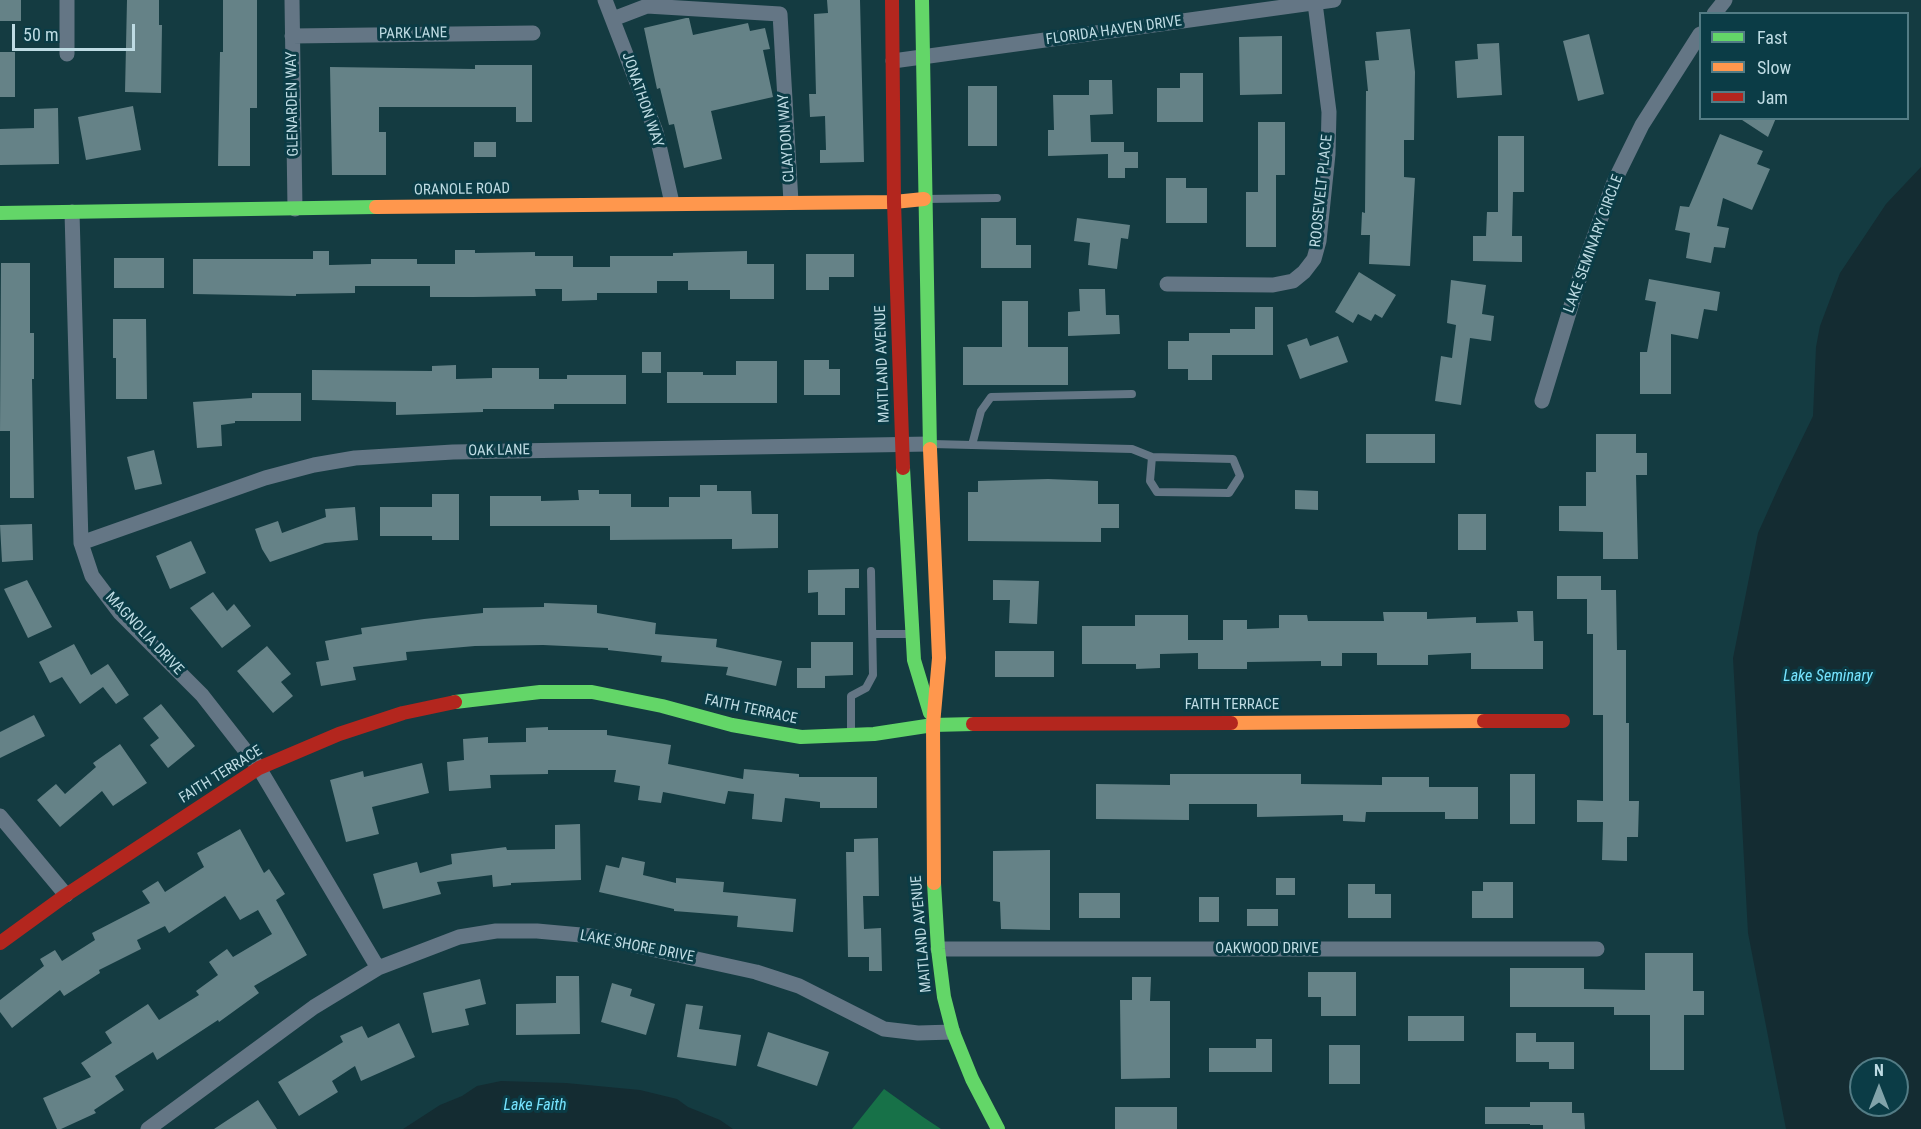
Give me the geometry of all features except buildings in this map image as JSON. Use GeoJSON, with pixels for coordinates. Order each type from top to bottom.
{"type":"FeatureCollection","features":[{"type":"Feature","properties":{"kind":"street"},"geometry":{"type":"LineString","coordinates":[[67,0],[67,54]]}},
{"type":"Feature","properties":{"kind":"street","name":"GLENARDEN WAY"},"geometry":{"type":"LineString","coordinates":[[292,0],[295,208]]}},
{"type":"Feature","properties":{"kind":"street","name":"JONATHON WAY"},"geometry":{"type":"LineString","coordinates":[[605,0],[656,132],[672,203]]}},
{"type":"Feature","properties":{"kind":"street","name":"MAITLAND AVENUE"},"geometry":{"type":"LineString","coordinates":[[892,0],[894,202],[902,445],[914,660],[933,725]]}},
{"type":"Feature","properties":{"kind":"street","name":"MAITLAND AVENUE"},"geometry":{"type":"LineString","coordinates":[[922,0],[930,444],[939,658],[933,725],[934,883],[938,949],[944,997],[953,1032],[972,1079],[998,1129]]}},
{"type":"Feature","properties":{"kind":"street","name":"FLORIDA HAVEN DRIVE"},"geometry":{"type":"LineString","coordinates":[[893,62],[1274,4],[1334,0]]}},
{"type":"Feature","properties":{"kind":"street"},"geometry":{"type":"LineString","coordinates":[[1716,12],[1725,0]]}},
{"type":"Feature","properties":{"kind":"street","name":"ROOSEVELT PLACE"},"geometry":{"type":"LineString","coordinates":[[1167,284],[1274,285],[1293,281],[1314,259],[1319,241],[1328,154],[1329,112],[1315,1]]}},
{"type":"Feature","properties":{"kind":"street","name":"CLAYDON WAY"},"geometry":{"type":"LineString","coordinates":[[613,19],[647,6],[780,14],[791,202]]}},
{"type":"Feature","properties":{"kind":"street","name":"PARK LANE"},"geometry":{"type":"LineString","coordinates":[[292,36],[533,33]]}},
{"type":"Feature","properties":{"kind":"street","name":"LAKE SEMINARY CIRCLE"},"geometry":{"type":"LineString","coordinates":[[1542,401],[1582,270],[1614,182],[1642,125],[1699,37]]}},
{"type":"Feature","properties":{"kind":"street","name":"ORANOLE ROAD"},"geometry":{"type":"LineString","coordinates":[[0,213],[894,202],[924,199]]}},
{"type":"Feature","properties":{"kind":"street","name":"MAGNOLIA DRIVE"},"geometry":{"type":"LineString","coordinates":[[72,212],[81,543],[92,576],[120,613],[202,695],[259,768],[378,968]]}},
{"type":"Feature","properties":{"kind":"street","name":"OAK LANE"},"geometry":{"type":"LineString","coordinates":[[81,543],[266,478],[314,465],[355,458],[453,452],[930,444]]}},
{"type":"Feature","properties":{"kind":"street","name":"FAITH TERRACE"},"geometry":{"type":"LineString","coordinates":[[0,943],[66,895],[259,768],[339,734],[403,713],[462,701],[540,692],[592,692],[662,706],[772,733],[801,737],[874,734],[933,725],[1072,722],[1563,721]]}},
{"type":"Feature","properties":{"kind":"street"},"geometry":{"type":"LineString","coordinates":[[0,816],[66,895]]}},
{"type":"Feature","properties":{"kind":"street","name":"LAKE SHORE DRIVE"},"geometry":{"type":"LineString","coordinates":[[148,1129],[314,1006],[378,968],[459,937],[496,931],[537,931],[592,936],[756,972],[799,986],[884,1029],[918,1033],[953,1032]]}},
{"type":"Feature","properties":{"kind":"street","name":"OAKWOOD DRIVE"},"geometry":{"type":"LineString","coordinates":[[938,949],[1597,949]]}},
{"type":"Feature","properties":{"kind":"lane"},"geometry":{"type":"LineString","coordinates":[[924,199],[997,198]]}},
{"type":"Feature","properties":{"kind":"lane"},"geometry":{"type":"LineString","coordinates":[[972,445],[981,411],[991,397],[1132,394]]}},
{"type":"Feature","properties":{"kind":"lane"},"geometry":{"type":"LineString","coordinates":[[930,444],[1132,449],[1152,457],[1233,459],[1240,476],[1229,493],[1158,492],[1150,481],[1152,457]]}},
{"type":"Feature","properties":{"kind":"lane"},"geometry":{"type":"LineString","coordinates":[[851,735],[851,696],[866,688],[872,680],[871,571]]}},
{"type":"Feature","properties":{"kind":"lane"},"geometry":{"type":"LineString","coordinates":[[873,634],[913,634]]}},
{"type":"Feature","properties":{"kind":"green space"},"geometry":{"type":"Polygon","coordinates":[[[884,1089],[923,1117],[941,1129],[852,1129],[884,1089]]]}},
{"type":"Feature","properties":{"kind":"water","name":"Lake Seminary"},"geometry":{"type":"Polygon","coordinates":[[[1921,167],[1921,1129],[1786,1129],[1748,933],[1733,658],[1758,533],[1813,416],[1816,347],[1820,326],[1840,273],[1886,204],[1921,167]]]}},
{"type":"Feature","properties":{"kind":"water","name":"Lake Faith"},"geometry":{"type":"Polygon","coordinates":[[[501,1081],[566,1083],[640,1090],[677,1099],[688,1107],[720,1120],[733,1129],[403,1129],[440,1105],[462,1096],[477,1086],[501,1081]]]}},
{"type":"Feature","properties":{"kind":"traffic: fast"},"geometry":{"type":"LineString","coordinates":[[922,0],[930,449]]}},
{"type":"Feature","properties":{"kind":"traffic: fast"},"geometry":{"type":"LineString","coordinates":[[0,213],[376,207]]}},
{"type":"Feature","properties":{"kind":"traffic: fast"},"geometry":{"type":"LineString","coordinates":[[903,468],[914,660],[930,713]]}},
{"type":"Feature","properties":{"kind":"traffic: fast"},"geometry":{"type":"LineString","coordinates":[[455,702],[540,692],[592,692],[662,706],[732,725],[801,737],[874,734],[933,725],[973,724]]}},
{"type":"Feature","properties":{"kind":"traffic: fast"},"geometry":{"type":"LineString","coordinates":[[934,883],[944,997],[953,1032],[972,1079],[998,1129]]}},
{"type":"Feature","properties":{"kind":"traffic: slow"},"geometry":{"type":"LineString","coordinates":[[376,207],[894,202],[924,199]]}},
{"type":"Feature","properties":{"kind":"traffic: slow"},"geometry":{"type":"LineString","coordinates":[[930,449],[939,658],[933,725],[934,883]]}},
{"type":"Feature","properties":{"kind":"traffic: slow"},"geometry":{"type":"LineString","coordinates":[[1231,723],[1484,721]]}},
{"type":"Feature","properties":{"kind":"traffic: jam"},"geometry":{"type":"LineString","coordinates":[[892,0],[894,202],[903,468]]}},
{"type":"Feature","properties":{"kind":"traffic: jam"},"geometry":{"type":"LineString","coordinates":[[0,943],[66,895],[259,768],[339,734],[403,713],[455,702]]}},
{"type":"Feature","properties":{"kind":"traffic: jam"},"geometry":{"type":"LineString","coordinates":[[1484,721],[1563,721]]}},
{"type":"Feature","properties":{"kind":"traffic: jam"},"geometry":{"type":"LineString","coordinates":[[973,724],[1231,723]]}}]}
